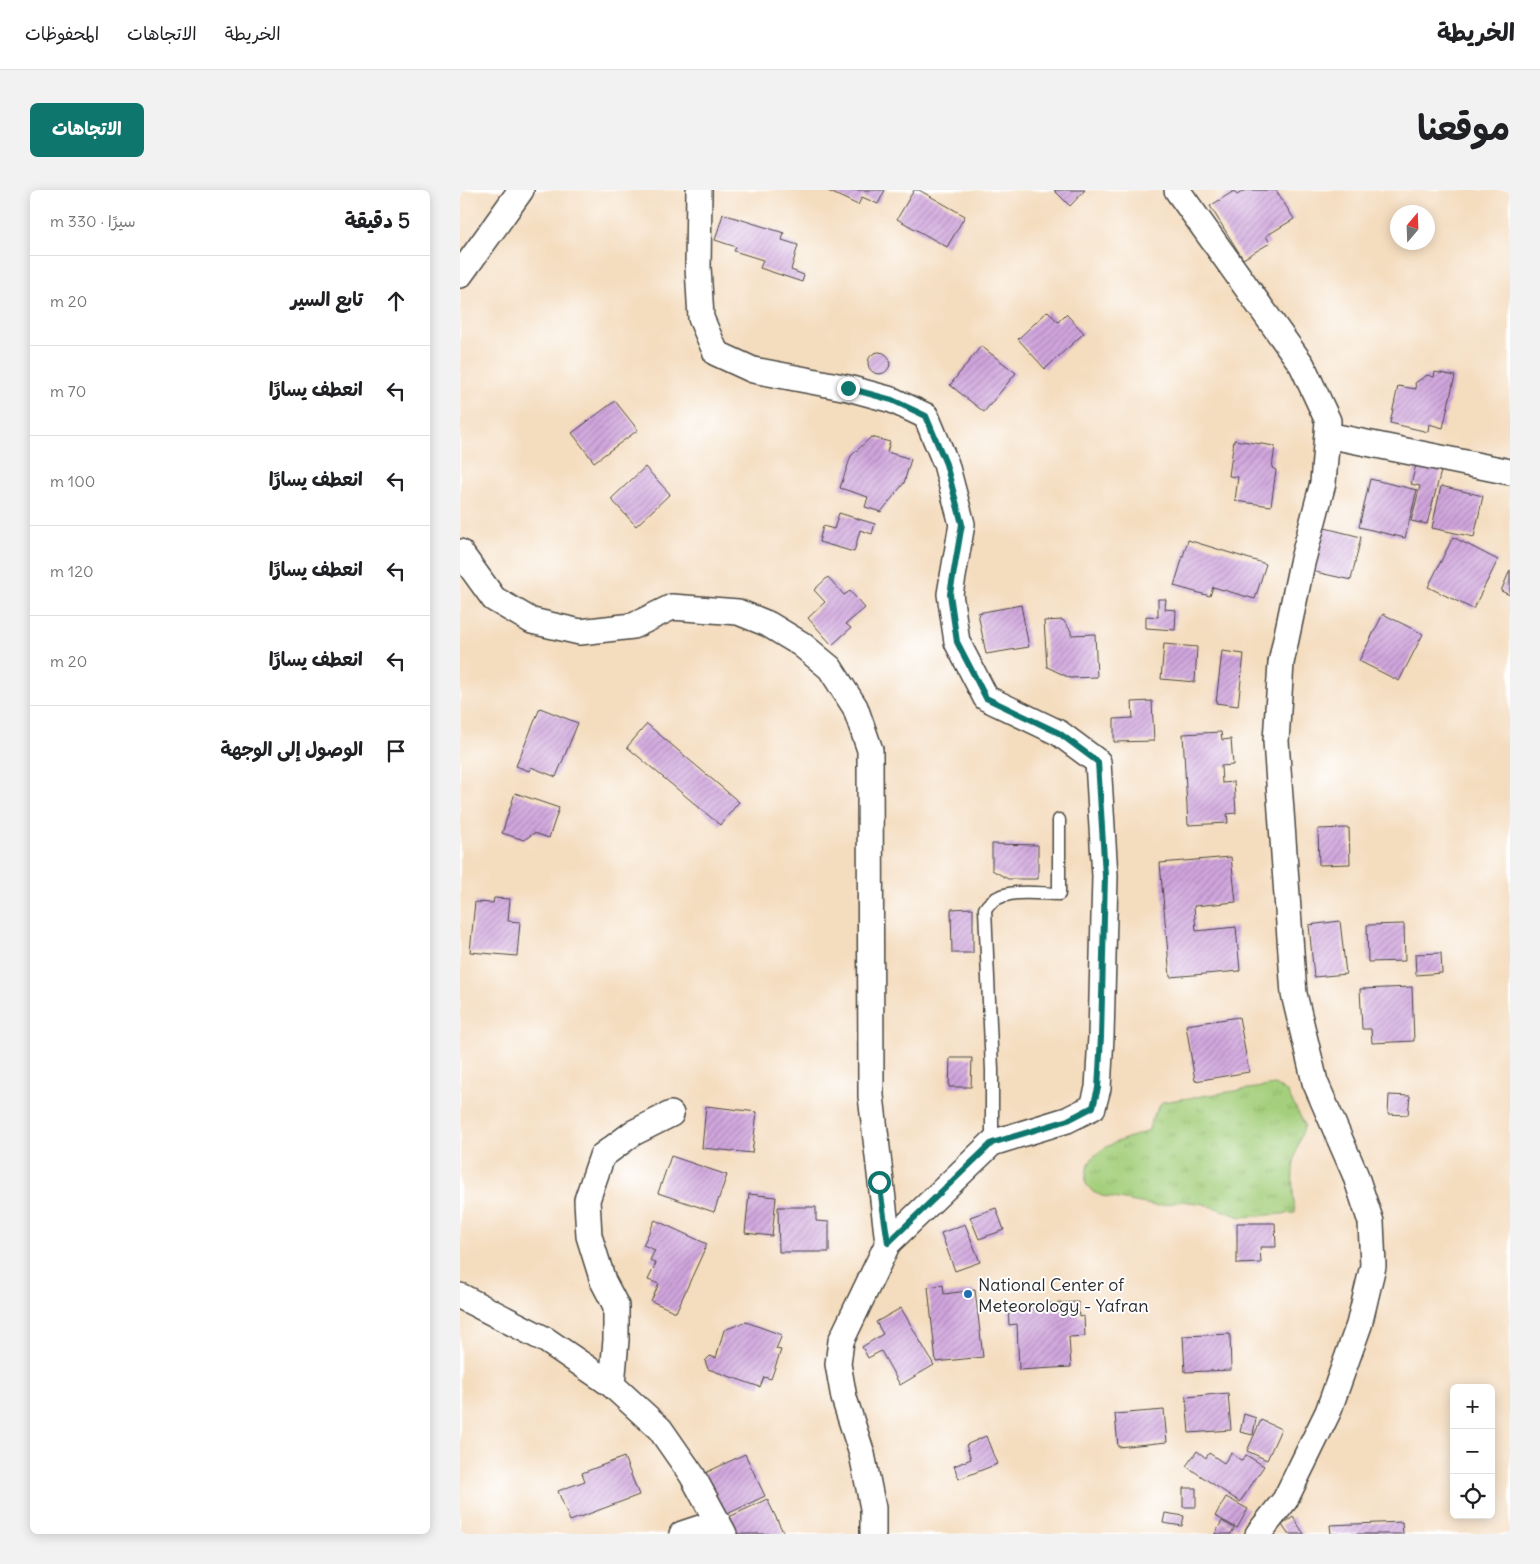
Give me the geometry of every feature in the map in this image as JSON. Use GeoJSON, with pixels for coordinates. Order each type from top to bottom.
{"type":"FeatureCollection","features":[{"type":"Feature","properties":{"kind":"street"},"geometry":{"type":"LineString","coordinates":[[460,275],[521,190]]}},
{"type":"Feature","properties":{"kind":"street"},"geometry":{"type":"LineString","coordinates":[[699,190],[698,267],[701,318],[716,353],[753,370],[848,388],[892,400],[926,416],[946,464],[962,524],[950,594],[957,642],[986,698],[1059,733],[1098,762],[1105,876],[1101,1037],[1098,1088],[1093,1107],[1068,1120],[992,1143],[888,1243],[844,1332],[838,1364],[844,1398],[864,1463],[873,1508],[873,1534]]}},
{"type":"Feature","properties":{"kind":"street"},"geometry":{"type":"LineString","coordinates":[[1177,190],[1302,366],[1328,421],[1323,483],[1302,563],[1281,663],[1276,741],[1294,994],[1315,1082],[1355,1174],[1371,1222],[1373,1266],[1359,1325],[1328,1412],[1285,1500],[1258,1534]]}},
{"type":"Feature","properties":{"kind":"street"},"geometry":{"type":"LineString","coordinates":[[1327,436],[1510,472]]}},
{"type":"Feature","properties":{"kind":"street"},"geometry":{"type":"LineString","coordinates":[[460,552],[494,599],[532,621],[580,632],[632,626],[672,607],[738,612],[768,624],[801,644],[830,668],[855,707],[870,750],[871,1096],[888,1243]]}},
{"type":"Feature","properties":{"kind":"street"},"geometry":{"type":"LineString","coordinates":[[612,1385],[616,1340],[616,1306],[603,1282],[589,1236],[587,1200],[602,1156],[633,1133],[671,1114]]}},
{"type":"Feature","properties":{"kind":"street"},"geometry":{"type":"LineString","coordinates":[[460,1296],[546,1340],[612,1385],[660,1429],[692,1475],[721,1528],[682,1534]]}},
{"type":"Feature","properties":{"kind":"lane"},"geometry":{"type":"LineString","coordinates":[[992,1143],[992,1070],[984,909],[990,902],[1010,893],[1059,894],[1059,820]]}},
{"type":"Feature","properties":{"kind":"green space"},"geometry":{"type":"Polygon","coordinates":[[[1275,1085],[1287,1092],[1305,1125],[1293,1169],[1295,1213],[1241,1217],[1204,1204],[1183,1201],[1157,1206],[1102,1196],[1093,1192],[1086,1184],[1086,1171],[1090,1161],[1097,1153],[1116,1142],[1149,1130],[1151,1120],[1162,1102],[1275,1085]]]}},
{"type":"Feature","properties":{"kind":"building"},"geometry":{"type":"Polygon","coordinates":[[[826,190],[885,190],[878,204],[862,197],[858,205],[826,190]]]}},
{"type":"Feature","properties":{"kind":"building"},"geometry":{"type":"Polygon","coordinates":[[[914,190],[919,190],[965,216],[947,247],[897,219],[914,190]]]}},
{"type":"Feature","properties":{"kind":"building"},"geometry":{"type":"Polygon","coordinates":[[[1054,190],[1085,190],[1070,206],[1054,190]]]}},
{"type":"Feature","properties":{"kind":"building"},"geometry":{"type":"Polygon","coordinates":[[[1245,190],[1276,190],[1294,219],[1266,236],[1270,243],[1243,259],[1210,206],[1234,191],[1237,195],[1245,190]]]}},
{"type":"Feature","properties":{"kind":"building"},"geometry":{"type":"Polygon","coordinates":[[[723,214],[784,233],[782,240],[798,245],[791,270],[804,275],[802,282],[760,268],[763,260],[734,251],[736,247],[715,240],[723,214]]]}},
{"type":"Feature","properties":{"kind":"building"},"geometry":{"type":"Polygon","coordinates":[[[1048,311],[1058,322],[1066,314],[1084,333],[1045,369],[1018,339],[1048,311]]]}},
{"type":"Feature","properties":{"kind":"building"},"geometry":{"type":"Polygon","coordinates":[[[981,346],[1016,373],[984,412],[950,385],[981,346]]]}},
{"type":"Feature","properties":{"kind":"building"},"geometry":{"type":"Polygon","coordinates":[[[879,352],[887,355],[890,363],[887,371],[879,374],[871,371],[868,363],[871,355],[879,352]]]}},
{"type":"Feature","properties":{"kind":"building"},"geometry":{"type":"Polygon","coordinates":[[[1435,372],[1455,376],[1443,428],[1429,424],[1428,432],[1390,423],[1398,386],[1416,389],[1415,383],[1427,375],[1434,377],[1435,372]]]}},
{"type":"Feature","properties":{"kind":"building"},"geometry":{"type":"Polygon","coordinates":[[[615,401],[638,430],[594,462],[572,433],[615,401]]]}},
{"type":"Feature","properties":{"kind":"building"},"geometry":{"type":"Polygon","coordinates":[[[871,437],[890,442],[887,452],[911,459],[904,483],[881,512],[865,507],[868,497],[840,488],[851,456],[871,437]]]}},
{"type":"Feature","properties":{"kind":"building"},"geometry":{"type":"Polygon","coordinates":[[[1234,440],[1275,446],[1272,468],[1276,470],[1271,506],[1235,501],[1238,477],[1229,476],[1234,440]]]}},
{"type":"Feature","properties":{"kind":"building"},"geometry":{"type":"Polygon","coordinates":[[[1416,465],[1441,471],[1427,524],[1411,521],[1420,486],[1411,484],[1416,465]]]}},
{"type":"Feature","properties":{"kind":"building"},"geometry":{"type":"Polygon","coordinates":[[[645,467],[670,494],[636,526],[611,499],[645,467]]]}},
{"type":"Feature","properties":{"kind":"building"},"geometry":{"type":"Polygon","coordinates":[[[1370,479],[1417,490],[1405,538],[1359,527],[1370,479]]]}},
{"type":"Feature","properties":{"kind":"building"},"geometry":{"type":"Polygon","coordinates":[[[1441,486],[1483,496],[1474,537],[1432,528],[1441,486]]]}},
{"type":"Feature","properties":{"kind":"building"},"geometry":{"type":"Polygon","coordinates":[[[839,513],[875,524],[872,534],[860,530],[854,552],[819,542],[823,526],[834,529],[839,513]]]}},
{"type":"Feature","properties":{"kind":"building"},"geometry":{"type":"Polygon","coordinates":[[[1321,527],[1361,537],[1351,580],[1311,571],[1321,527]]]}},
{"type":"Feature","properties":{"kind":"building"},"geometry":{"type":"Polygon","coordinates":[[[1453,537],[1498,560],[1473,609],[1428,587],[1453,537]]]}},
{"type":"Feature","properties":{"kind":"building"},"geometry":{"type":"Polygon","coordinates":[[[1188,540],[1266,564],[1255,599],[1213,587],[1210,596],[1174,586],[1188,540]]]}},
{"type":"Feature","properties":{"kind":"building"},"geometry":{"type":"Polygon","coordinates":[[[1510,570],[1510,595],[1501,591],[1510,570]]]}},
{"type":"Feature","properties":{"kind":"building"},"geometry":{"type":"Polygon","coordinates":[[[828,577],[844,595],[850,591],[865,608],[846,624],[851,628],[832,645],[808,618],[825,602],[814,590],[828,577]]]}},
{"type":"Feature","properties":{"kind":"building"},"geometry":{"type":"Polygon","coordinates":[[[1158,599],[1166,599],[1165,609],[1176,610],[1175,630],[1146,628],[1146,616],[1158,617],[1158,599]]]}},
{"type":"Feature","properties":{"kind":"building"},"geometry":{"type":"Polygon","coordinates":[[[1021,605],[1029,647],[986,654],[978,613],[1021,605]]]}},
{"type":"Feature","properties":{"kind":"building"},"geometry":{"type":"Polygon","coordinates":[[[1383,614],[1423,634],[1399,681],[1359,661],[1383,614]]]}},
{"type":"Feature","properties":{"kind":"building"},"geometry":{"type":"Polygon","coordinates":[[[1063,620],[1071,631],[1071,635],[1095,634],[1097,677],[1070,678],[1047,667],[1044,621],[1063,620]]]}},
{"type":"Feature","properties":{"kind":"building"},"geometry":{"type":"Polygon","coordinates":[[[1164,644],[1197,647],[1195,682],[1161,679],[1164,644]]]}},
{"type":"Feature","properties":{"kind":"building"},"geometry":{"type":"Polygon","coordinates":[[[1222,651],[1244,654],[1238,706],[1216,703],[1222,651]]]}},
{"type":"Feature","properties":{"kind":"building"},"geometry":{"type":"Polygon","coordinates":[[[1152,701],[1154,741],[1114,742],[1114,719],[1133,718],[1132,702],[1152,701]]]}},
{"type":"Feature","properties":{"kind":"building"},"geometry":{"type":"Polygon","coordinates":[[[540,708],[578,723],[556,777],[531,767],[529,771],[516,766],[540,708]]]}},
{"type":"Feature","properties":{"kind":"building"},"geometry":{"type":"Polygon","coordinates":[[[647,724],[739,802],[720,825],[627,747],[647,724]]]}},
{"type":"Feature","properties":{"kind":"building"},"geometry":{"type":"Polygon","coordinates":[[[1221,732],[1222,740],[1231,739],[1233,765],[1221,766],[1222,783],[1234,782],[1236,813],[1227,814],[1228,823],[1188,825],[1183,734],[1221,732]]]}},
{"type":"Feature","properties":{"kind":"building"},"geometry":{"type":"Polygon","coordinates":[[[515,793],[559,808],[549,838],[534,833],[524,840],[502,833],[515,793]]]}},
{"type":"Feature","properties":{"kind":"building"},"geometry":{"type":"Polygon","coordinates":[[[1349,828],[1350,864],[1319,865],[1318,829],[1349,828]]]}},
{"type":"Feature","properties":{"kind":"building"},"geometry":{"type":"Polygon","coordinates":[[[992,844],[1038,845],[1038,879],[1008,879],[992,870],[992,844]]]}},
{"type":"Feature","properties":{"kind":"building"},"geometry":{"type":"Polygon","coordinates":[[[1231,857],[1236,902],[1194,906],[1196,931],[1236,927],[1240,971],[1170,977],[1160,863],[1231,857]]]}},
{"type":"Feature","properties":{"kind":"building"},"geometry":{"type":"Polygon","coordinates":[[[494,898],[510,899],[508,921],[520,922],[517,956],[470,952],[475,902],[493,903],[494,898]]]}},
{"type":"Feature","properties":{"kind":"building"},"geometry":{"type":"Polygon","coordinates":[[[973,908],[973,953],[952,953],[951,909],[973,908]]]}},
{"type":"Feature","properties":{"kind":"building"},"geometry":{"type":"Polygon","coordinates":[[[1340,921],[1346,974],[1314,977],[1309,925],[1340,921]]]}},
{"type":"Feature","properties":{"kind":"building"},"geometry":{"type":"Polygon","coordinates":[[[1404,924],[1405,961],[1368,962],[1367,925],[1404,924]]]}},
{"type":"Feature","properties":{"kind":"building"},"geometry":{"type":"Polygon","coordinates":[[[1441,953],[1442,973],[1416,975],[1415,954],[1441,953]]]}},
{"type":"Feature","properties":{"kind":"building"},"geometry":{"type":"Polygon","coordinates":[[[1412,987],[1414,1041],[1372,1043],[1371,1029],[1362,1029],[1360,989],[1412,987]]]}},
{"type":"Feature","properties":{"kind":"building"},"geometry":{"type":"Polygon","coordinates":[[[1239,1017],[1249,1072],[1195,1081],[1186,1025],[1239,1017]]]}},
{"type":"Feature","properties":{"kind":"building"},"geometry":{"type":"Polygon","coordinates":[[[950,1058],[972,1058],[971,1087],[949,1087],[950,1058]]]}},
{"type":"Feature","properties":{"kind":"building"},"geometry":{"type":"Polygon","coordinates":[[[1389,1095],[1410,1096],[1408,1115],[1388,1114],[1389,1095]]]}},
{"type":"Feature","properties":{"kind":"building"},"geometry":{"type":"Polygon","coordinates":[[[706,1106],[757,1112],[752,1153],[702,1148],[706,1106]]]}},
{"type":"Feature","properties":{"kind":"building"},"geometry":{"type":"Polygon","coordinates":[[[671,1156],[727,1175],[714,1212],[658,1193],[671,1156]]]}},
{"type":"Feature","properties":{"kind":"building"},"geometry":{"type":"Polygon","coordinates":[[[749,1194],[776,1197],[772,1236],[745,1233],[749,1194]]]}},
{"type":"Feature","properties":{"kind":"building"},"geometry":{"type":"Polygon","coordinates":[[[778,1207],[816,1207],[816,1221],[829,1222],[829,1252],[779,1252],[778,1207]]]}},
{"type":"Feature","properties":{"kind":"building"},"geometry":{"type":"Polygon","coordinates":[[[996,1208],[1004,1230],[979,1239],[970,1217],[996,1208]]]}},
{"type":"Feature","properties":{"kind":"building"},"geometry":{"type":"Polygon","coordinates":[[[655,1220],[707,1244],[676,1312],[651,1301],[659,1284],[648,1280],[656,1263],[650,1260],[655,1250],[643,1245],[655,1220]]]}},
{"type":"Feature","properties":{"kind":"building"},"geometry":{"type":"Polygon","coordinates":[[[1237,1223],[1275,1223],[1276,1247],[1260,1247],[1261,1263],[1237,1264],[1237,1223]]]}},
{"type":"Feature","properties":{"kind":"building"},"geometry":{"type":"Polygon","coordinates":[[[965,1224],[980,1262],[955,1271],[941,1233],[965,1224]]]}},
{"type":"Feature","properties":{"kind":"building"},"geometry":{"type":"Polygon","coordinates":[[[943,1285],[944,1294],[975,1290],[983,1357],[936,1362],[928,1287],[943,1285]]]}},
{"type":"Feature","properties":{"kind":"building"},"geometry":{"type":"Polygon","coordinates":[[[1078,1302],[1079,1317],[1084,1316],[1085,1336],[1069,1337],[1071,1367],[1019,1370],[1017,1324],[1009,1325],[1008,1306],[1078,1302]]]}},
{"type":"Feature","properties":{"kind":"building"},"geometry":{"type":"Polygon","coordinates":[[[901,1308],[934,1365],[900,1385],[881,1351],[868,1358],[862,1347],[883,1334],[876,1322],[901,1308]]]}},
{"type":"Feature","properties":{"kind":"building"},"geometry":{"type":"Polygon","coordinates":[[[746,1322],[782,1335],[776,1349],[781,1350],[771,1379],[764,1377],[760,1387],[708,1369],[705,1361],[710,1356],[716,1358],[724,1330],[746,1322]]]}},
{"type":"Feature","properties":{"kind":"building"},"geometry":{"type":"Polygon","coordinates":[[[1230,1334],[1231,1370],[1185,1372],[1183,1336],[1230,1334]]]}},
{"type":"Feature","properties":{"kind":"building"},"geometry":{"type":"Polygon","coordinates":[[[1228,1393],[1231,1430],[1189,1433],[1186,1397],[1228,1393]]]}},
{"type":"Feature","properties":{"kind":"building"},"geometry":{"type":"Polygon","coordinates":[[[1164,1410],[1167,1442],[1118,1447],[1115,1414],[1164,1410]]]}},
{"type":"Feature","properties":{"kind":"building"},"geometry":{"type":"Polygon","coordinates":[[[1244,1414],[1256,1418],[1253,1435],[1240,1432],[1244,1414]]]}},
{"type":"Feature","properties":{"kind":"building"},"geometry":{"type":"Polygon","coordinates":[[[1261,1420],[1281,1429],[1267,1460],[1247,1451],[1261,1420]]]}},
{"type":"Feature","properties":{"kind":"building"},"geometry":{"type":"Polygon","coordinates":[[[986,1436],[997,1464],[959,1479],[954,1466],[971,1459],[966,1445],[986,1436]]]}},
{"type":"Feature","properties":{"kind":"building"},"geometry":{"type":"Polygon","coordinates":[[[1197,1451],[1206,1458],[1209,1453],[1224,1463],[1231,1453],[1242,1461],[1246,1455],[1264,1466],[1240,1502],[1186,1466],[1197,1451]]]}},
{"type":"Feature","properties":{"kind":"building"},"geometry":{"type":"Polygon","coordinates":[[[745,1454],[765,1496],[721,1517],[701,1475],[745,1454]]]}},
{"type":"Feature","properties":{"kind":"building"},"geometry":{"type":"Polygon","coordinates":[[[624,1457],[639,1495],[570,1521],[558,1491],[585,1481],[582,1473],[624,1457]]]}},
{"type":"Feature","properties":{"kind":"building"},"geometry":{"type":"Polygon","coordinates":[[[1183,1488],[1196,1488],[1196,1507],[1183,1507],[1183,1488]]]}},
{"type":"Feature","properties":{"kind":"building"},"geometry":{"type":"Polygon","coordinates":[[[1226,1497],[1248,1509],[1237,1528],[1215,1516],[1226,1497]]]}},
{"type":"Feature","properties":{"kind":"building"},"geometry":{"type":"Polygon","coordinates":[[[767,1499],[784,1534],[732,1534],[725,1519],[767,1499]]]}},
{"type":"Feature","properties":{"kind":"building"},"geometry":{"type":"Polygon","coordinates":[[[1165,1513],[1184,1516],[1182,1526],[1163,1523],[1165,1513]]]}},
{"type":"Feature","properties":{"kind":"building"},"geometry":{"type":"Polygon","coordinates":[[[1293,1517],[1304,1534],[1288,1534],[1282,1525],[1293,1517]]]}},
{"type":"Feature","properties":{"kind":"building"},"geometry":{"type":"Polygon","coordinates":[[[1222,1521],[1234,1528],[1231,1534],[1215,1534],[1222,1521]]]}},
{"type":"Feature","properties":{"kind":"building"},"geometry":{"type":"Polygon","coordinates":[[[1402,1522],[1403,1534],[1331,1534],[1330,1525],[1402,1522]]]}},
{"type":"Feature","properties":{"kind":"place","name":"National Center of Meteorology - Yafran"},"geometry":{"type":"Point","coordinates":[968,1294]}},
{"type":"Feature","properties":{"kind":"route"},"geometry":{"type":"LineString","coordinates":[[848,388],[892,400],[926,416],[946,464],[962,524],[950,594],[957,642],[986,698],[1059,733],[1098,762],[1105,876],[1101,1037],[1098,1088],[1093,1107],[1068,1120],[992,1143],[888,1243],[879,1182]]}}]}
